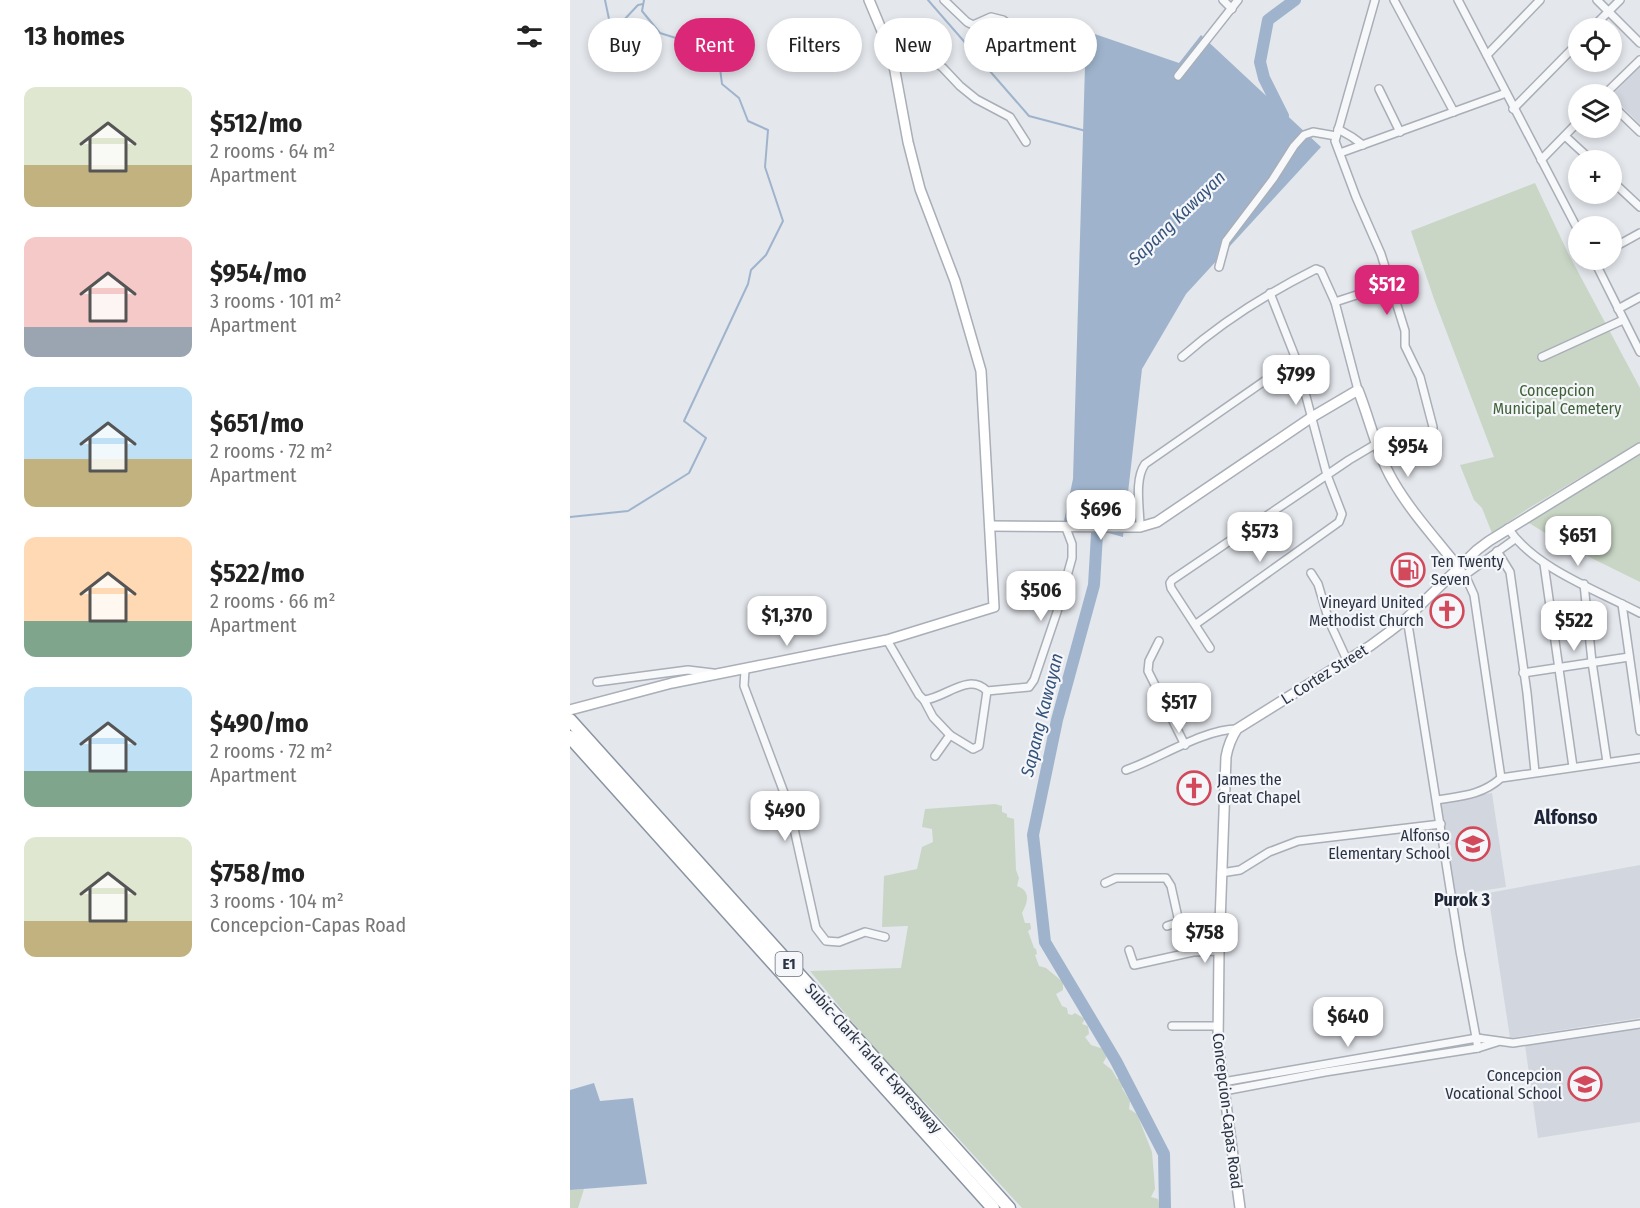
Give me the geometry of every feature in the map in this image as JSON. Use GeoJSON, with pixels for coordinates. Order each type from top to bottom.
{"type":"FeatureCollection","features":[{"type":"Feature","properties":{"kind":"highway","name":"Subic-Clark-Tarlac Expressway"},"geometry":{"type":"LineString","coordinates":[[570,720],[1009,1208]]}},
{"type":"Feature","properties":{"kind":"highway","name":"Subic-Clark-Tarlac Expressway"},"geometry":{"type":"LineString","coordinates":[[570,737],[993,1208]]}},
{"type":"Feature","properties":{"kind":"street"},"geometry":{"type":"LineString","coordinates":[[869,0],[877,18]]}},
{"type":"Feature","properties":{"kind":"street"},"geometry":{"type":"LineString","coordinates":[[944,0],[964,19]]}},
{"type":"Feature","properties":{"kind":"street"},"geometry":{"type":"LineString","coordinates":[[1223,0],[1232,9]]}},
{"type":"Feature","properties":{"kind":"street"},"geometry":{"type":"LineString","coordinates":[[1178,76],[1238,0]]}},
{"type":"Feature","properties":{"kind":"street"},"geometry":{"type":"LineString","coordinates":[[1210,648],[1171,588],[1172,580],[1327,475],[1378,448],[1421,448],[1432,445],[1433,427],[1420,377],[1405,346],[1405,331],[1381,254],[1340,153],[1337,132],[1375,0]]}},
{"type":"Feature","properties":{"kind":"street"},"geometry":{"type":"LineString","coordinates":[[1394,0],[1454,112]]}},
{"type":"Feature","properties":{"kind":"street"},"geometry":{"type":"LineString","coordinates":[[1487,55],[1540,0]]}},
{"type":"Feature","properties":{"kind":"street"},"geometry":{"type":"LineString","coordinates":[[1597,0],[1640,43]]}},
{"type":"Feature","properties":{"kind":"street"},"geometry":{"type":"LineString","coordinates":[[1603,18],[1620,0]]}},
{"type":"Feature","properties":{"kind":"street"},"geometry":{"type":"LineString","coordinates":[[1460,1],[1513,108],[1571,216]]}},
{"type":"Feature","properties":{"kind":"street"},"geometry":{"type":"LineString","coordinates":[[1513,108],[1568,53]]}},
{"type":"Feature","properties":{"kind":"street"},"geometry":{"type":"LineString","coordinates":[[1615,84],[1640,60]]}},
{"type":"Feature","properties":{"kind":"street"},"geometry":{"type":"LineString","coordinates":[[570,710],[716,673],[745,670],[887,640],[994,607],[981,371],[955,281],[920,189],[908,142],[895,72]]}},
{"type":"Feature","properties":{"kind":"street"},"geometry":{"type":"LineString","coordinates":[[947,72],[976,99],[1010,117],[1026,142]]}},
{"type":"Feature","properties":{"kind":"street"},"geometry":{"type":"LineString","coordinates":[[1378,89],[1400,132]]}},
{"type":"Feature","properties":{"kind":"street"},"geometry":{"type":"LineString","coordinates":[[1340,153],[1506,93]]}},
{"type":"Feature","properties":{"kind":"street"},"geometry":{"type":"LineString","coordinates":[[1622,115],[1640,132]]}},
{"type":"Feature","properties":{"kind":"street"},"geometry":{"type":"LineString","coordinates":[[1219,267],[1226,241],[1304,135],[1313,132],[1337,132],[1352,136],[1363,145]]}},
{"type":"Feature","properties":{"kind":"street"},"geometry":{"type":"LineString","coordinates":[[1541,160],[1568,133]]}},
{"type":"Feature","properties":{"kind":"street"},"geometry":{"type":"LineString","coordinates":[[1565,136],[1580,150]]}},
{"type":"Feature","properties":{"kind":"street"},"geometry":{"type":"LineString","coordinates":[[1622,190],[1640,207]]}},
{"type":"Feature","properties":{"kind":"street"},"geometry":{"type":"LineString","coordinates":[[1622,243],[1640,233]]}},
{"type":"Feature","properties":{"kind":"street"},"geometry":{"type":"LineString","coordinates":[[1182,357],[1205,336],[1270,293],[1316,268],[1321,271],[1335,302],[1358,390],[1371,422],[1378,448],[1393,481],[1466,575],[1474,595],[1501,778]]}},
{"type":"Feature","properties":{"kind":"street"},"geometry":{"type":"LineString","coordinates":[[1599,270],[1640,352]]}},
{"type":"Feature","properties":{"kind":"street"},"geometry":{"type":"LineString","coordinates":[[1335,302],[1391,286]]}},
{"type":"Feature","properties":{"kind":"street"},"geometry":{"type":"LineString","coordinates":[[1196,624],[1339,522],[1342,514],[1327,475],[1296,359],[1270,293]]}},
{"type":"Feature","properties":{"kind":"street"},"geometry":{"type":"LineString","coordinates":[[1618,309],[1640,297]]}},
{"type":"Feature","properties":{"kind":"street"},"geometry":{"type":"LineString","coordinates":[[1542,357],[1623,320]]}},
{"type":"Feature","properties":{"kind":"street"},"geometry":{"type":"LineString","coordinates":[[1140,527],[1139,485],[1145,464],[1296,359]]}},
{"type":"Feature","properties":{"kind":"street"},"geometry":{"type":"LineString","coordinates":[[990,526],[1140,527],[1157,522],[1312,417],[1358,390]]}},
{"type":"Feature","properties":{"kind":"street","name":"L. Cortez Street"},"geometry":{"type":"LineString","coordinates":[[1237,729],[1370,646],[1407,618],[1477,550],[1508,528],[1640,448]]}},
{"type":"Feature","properties":{"kind":"street"},"geometry":{"type":"LineString","coordinates":[[924,700],[933,699],[966,684],[974,683],[981,685],[987,691],[1029,687],[1034,680],[1057,612],[1072,558],[1070,527]]}},
{"type":"Feature","properties":{"kind":"street"},"geometry":{"type":"LineString","coordinates":[[1508,528],[1515,539],[1544,564],[1640,613]]}},
{"type":"Feature","properties":{"kind":"street"},"geometry":{"type":"LineString","coordinates":[[1466,575],[1515,539]]}},
{"type":"Feature","properties":{"kind":"street"},"geometry":{"type":"LineString","coordinates":[[1497,551],[1510,572],[1535,772]]}},
{"type":"Feature","properties":{"kind":"street"},"geometry":{"type":"LineString","coordinates":[[1544,564],[1573,767]]}},
{"type":"Feature","properties":{"kind":"street"},"geometry":{"type":"LineString","coordinates":[[1311,573],[1318,584],[1329,621],[1347,660]]}},
{"type":"Feature","properties":{"kind":"street"},"geometry":{"type":"LineString","coordinates":[[1584,584],[1592,662],[1607,762]]}},
{"type":"Feature","properties":{"kind":"street"},"geometry":{"type":"LineString","coordinates":[[1622,604],[1640,731]]}},
{"type":"Feature","properties":{"kind":"street"},"geometry":{"type":"LineString","coordinates":[[1407,618],[1460,951],[1478,1048]]}},
{"type":"Feature","properties":{"kind":"street"},"geometry":{"type":"LineString","coordinates":[[887,640],[933,717],[950,735],[973,749],[979,746],[987,691]]}},
{"type":"Feature","properties":{"kind":"street"},"geometry":{"type":"LineString","coordinates":[[1159,641],[1149,661],[1148,671],[1185,745]]}},
{"type":"Feature","properties":{"kind":"street"},"geometry":{"type":"LineString","coordinates":[[1523,673],[1629,657]]}},
{"type":"Feature","properties":{"kind":"street"},"geometry":{"type":"LineString","coordinates":[[597,682],[688,670],[716,673]]}},
{"type":"Feature","properties":{"kind":"street"},"geometry":{"type":"LineString","coordinates":[[745,670],[744,686],[789,806],[816,928],[826,941],[839,942],[865,932],[885,937]]}},
{"type":"Feature","properties":{"kind":"street"},"geometry":{"type":"LineString","coordinates":[[1126,770],[1227,729],[1237,729]]}},
{"type":"Feature","properties":{"kind":"street","name":"Concepcion-Capas Road"},"geometry":{"type":"LineString","coordinates":[[1237,729],[1228,746],[1226,757],[1218,1026],[1223,1087],[1240,1208]]}},
{"type":"Feature","properties":{"kind":"street"},"geometry":{"type":"LineString","coordinates":[[934,756],[950,735]]}},
{"type":"Feature","properties":{"kind":"street"},"geometry":{"type":"LineString","coordinates":[[1437,800],[1480,792],[1492,787],[1501,778],[1640,758]]}},
{"type":"Feature","properties":{"kind":"street"},"geometry":{"type":"LineString","coordinates":[[1221,873],[1240,870],[1269,852],[1298,841],[1441,824]]}},
{"type":"Feature","properties":{"kind":"street"},"geometry":{"type":"LineString","coordinates":[[1105,883],[1116,878],[1166,878],[1179,922]]}},
{"type":"Feature","properties":{"kind":"street"},"geometry":{"type":"LineString","coordinates":[[1167,926],[1179,922],[1220,926]]}},
{"type":"Feature","properties":{"kind":"street"},"geometry":{"type":"LineString","coordinates":[[1129,950],[1134,965],[1194,952],[1219,951]]}},
{"type":"Feature","properties":{"kind":"street"},"geometry":{"type":"LineString","coordinates":[[1223,1087],[1477,1038],[1513,1043],[1640,1024]]}},
{"type":"Feature","properties":{"kind":"street"},"geometry":{"type":"LineString","coordinates":[[1172,1026],[1218,1026]]}},
{"type":"Feature","properties":{"kind":"street"},"geometry":{"type":"LineString","coordinates":[[1223,1087],[1478,1048],[1499,1042]]}},
{"type":"Feature","properties":{"kind":"shaded area"},"geometry":{"type":"Polygon","coordinates":[[[1640,66],[1640,124],[1622,107],[1622,85],[1640,66]]]}},
{"type":"Feature","properties":{"kind":"shaded area","name":"Alfonso Elementary School"},"geometry":{"type":"Polygon","coordinates":[[[1492,793],[1506,887],[1455,895],[1440,801],[1492,793]]]}},
{"type":"Feature","properties":{"kind":"shaded area"},"geometry":{"type":"Polygon","coordinates":[[[1640,865],[1640,1018],[1510,1038],[1488,893],[1640,865]]]}},
{"type":"Feature","properties":{"kind":"shaded area","name":"Concepcion Vocational School"},"geometry":{"type":"Polygon","coordinates":[[[1640,1026],[1640,1122],[1538,1138],[1525,1045],[1640,1026]]]}},
{"type":"Feature","properties":{"kind":"green space","name":"Concepcion Municipal Cemetery"},"geometry":{"type":"Polygon","coordinates":[[[1535,183],[1568,253],[1568,270],[1577,270],[1640,388],[1640,442],[1529,508],[1492,533],[1482,508],[1474,500],[1460,465],[1494,457],[1434,299],[1411,231],[1535,183]]]}},
{"type":"Feature","properties":{"kind":"green space"},"geometry":{"type":"Polygon","coordinates":[[[1640,453],[1640,582],[1565,545],[1529,523],[1640,453]]]}},
{"type":"Feature","properties":{"kind":"green space"},"geometry":{"type":"Polygon","coordinates":[[[995,804],[1002,806],[1002,812],[1007,814],[1007,817],[1014,819],[1016,870],[1019,878],[1017,886],[1025,891],[1027,897],[1022,913],[1025,923],[1030,923],[1031,929],[1028,931],[1036,949],[1037,954],[1035,955],[1039,966],[1046,968],[1063,982],[1063,990],[1056,994],[1062,1006],[1067,1008],[1068,1014],[1075,1013],[1085,1019],[1082,1024],[1088,1026],[1089,1034],[1085,1037],[1091,1045],[1109,1052],[1103,1063],[1112,1070],[1117,1079],[1123,1079],[1126,1084],[1122,1088],[1130,1101],[1129,1109],[1137,1114],[1152,1152],[1155,1189],[1151,1197],[1158,1199],[1160,1208],[1022,1208],[923,1100],[916,1099],[810,971],[901,968],[908,926],[882,927],[884,876],[917,869],[922,847],[933,842],[932,829],[922,827],[925,809],[995,804]]]}},
{"type":"Feature","properties":{"kind":"green space"},"geometry":{"type":"Polygon","coordinates":[[[584,1189],[578,1208],[570,1208],[570,1190],[584,1189]]]}},
{"type":"Feature","properties":{"kind":"water"},"geometry":{"type":"Polygon","coordinates":[[[1097,35],[1179,63],[1201,35],[1321,147],[1186,294],[1142,369],[1123,537],[1064,521],[1073,479],[1085,72],[1097,72],[1097,35]]]}},
{"type":"Feature","properties":{"kind":"water"},"geometry":{"type":"Polygon","coordinates":[[[594,1083],[600,1101],[633,1098],[647,1184],[570,1190],[570,1090],[594,1083]]]}},
{"type":"Feature","properties":{"kind":"waterway"},"geometry":{"type":"LineString","coordinates":[[605,0],[609,19],[614,22],[622,22],[638,5],[643,4]]}},
{"type":"Feature","properties":{"kind":"waterway"},"geometry":{"type":"LineString","coordinates":[[570,517],[628,511],[689,473],[706,438],[684,421],[748,284],[751,270],[766,255],[783,221],[765,167],[768,130],[748,121],[739,98],[722,84],[719,60],[705,52],[688,55],[679,39],[660,33],[642,11],[644,0]]}},
{"type":"Feature","properties":{"kind":"waterway"},"geometry":{"type":"LineString","coordinates":[[928,0],[1029,116],[1086,131]]}},
{"type":"Feature","properties":{"kind":"waterway","name":"Sapang Kawayan"},"geometry":{"type":"LineString","coordinates":[[1281,121],[1283,116],[1264,78],[1260,62],[1268,20],[1295,0]]}},
{"type":"Feature","properties":{"kind":"waterway","name":"Sapang Kawayan"},"geometry":{"type":"LineString","coordinates":[[1098,517],[1094,585],[1057,720],[1033,835],[1045,942],[1116,1061],[1164,1154],[1165,1208]]}},
{"type":"Feature","properties":{"kind":"place","name":"Ten Twenty Seven"},"geometry":{"type":"Point","coordinates":[1408,570]}},
{"type":"Feature","properties":{"kind":"place","name":"Vineyard United Methodist Church"},"geometry":{"type":"Point","coordinates":[1447,611]}},
{"type":"Feature","properties":{"kind":"place","name":"James the Great Chapel"},"geometry":{"type":"Point","coordinates":[1194,788]}},
{"type":"Feature","properties":{"kind":"place","name":"Alfonso Elementary School"},"geometry":{"type":"Point","coordinates":[1473,844]}},
{"type":"Feature","properties":{"kind":"place","name":"Concepcion Vocational School"},"geometry":{"type":"Point","coordinates":[1585,1084]}},
{"type":"Feature","properties":{"kind":"district","name":"Alfonso"},"geometry":{"type":"Point","coordinates":[1566,817]}},
{"type":"Feature","properties":{"kind":"district","name":"Purok 3"},"geometry":{"type":"Point","coordinates":[1462,900]}}]}
